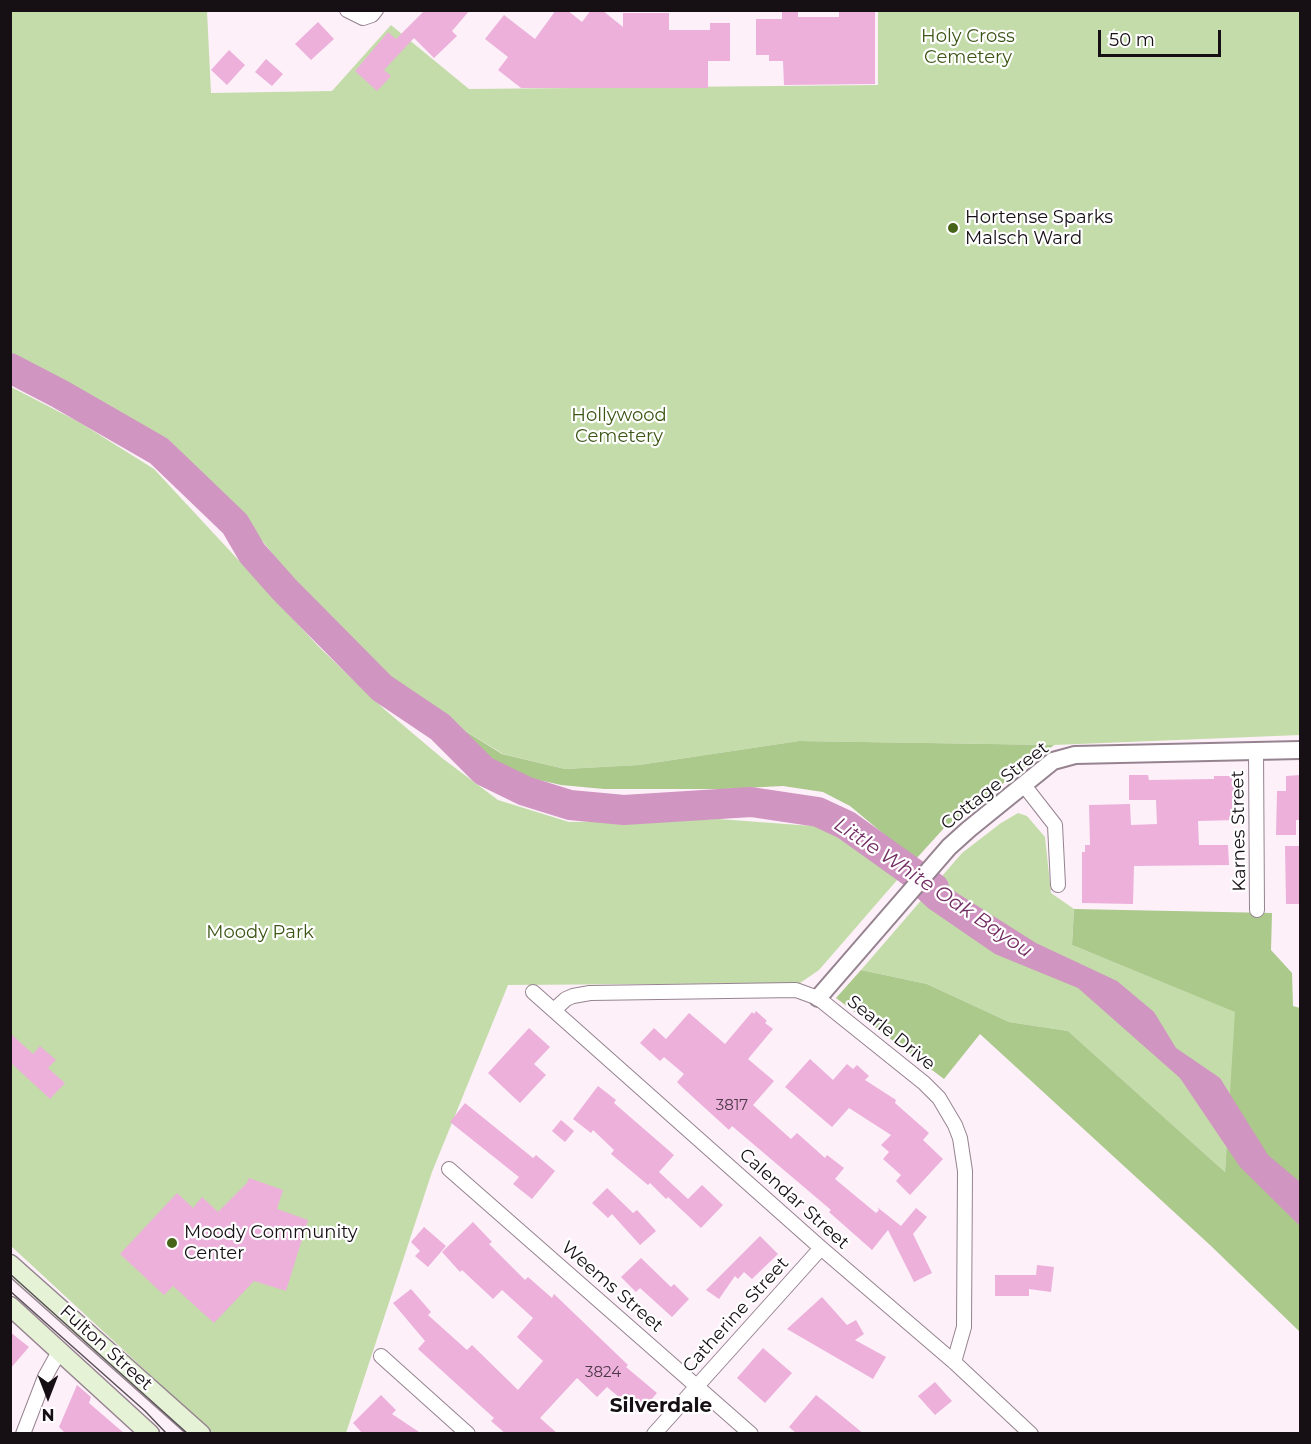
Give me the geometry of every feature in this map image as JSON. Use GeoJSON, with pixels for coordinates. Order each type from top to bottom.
{"type":"FeatureCollection","features":[{"type":"Feature","properties":{"kind":"main road","name":"Fulton Street"},"geometry":{"type":"LineString","coordinates":[[10,1264],[201,1434]]}},
{"type":"Feature","properties":{"kind":"main road","name":"Fulton Street"},"geometry":{"type":"LineString","coordinates":[[10,1306],[150,1434]]}},
{"type":"Feature","properties":{"kind":"street"},"geometry":{"type":"LineString","coordinates":[[347,10],[363,18],[372,15],[376,10]]}},
{"type":"Feature","properties":{"kind":"street","name":"Cottage Street"},"geometry":{"type":"LineString","coordinates":[[818,998],[949,847],[1053,761],[1067,756],[1300,750]]}},
{"type":"Feature","properties":{"kind":"street","name":"Karnes Street"},"geometry":{"type":"LineString","coordinates":[[1256,752],[1257,910]]}},
{"type":"Feature","properties":{"kind":"street"},"geometry":{"type":"LineString","coordinates":[[1023,784],[1055,825],[1058,885]]}},
{"type":"Feature","properties":{"kind":"street","name":"Searle Drive"},"geometry":{"type":"LineString","coordinates":[[554,1010],[573,996],[625,991],[796,990],[818,998],[924,1083],[944,1106],[960,1138],[965,1171],[964,1327],[954,1362]]}},
{"type":"Feature","properties":{"kind":"street","name":"Calendar Street"},"geometry":{"type":"LineString","coordinates":[[533,992],[821,1248],[954,1362],[1031,1434]]}},
{"type":"Feature","properties":{"kind":"street","name":"Weems Street"},"geometry":{"type":"LineString","coordinates":[[449,1169],[752,1434]]}},
{"type":"Feature","properties":{"kind":"street","name":"Catherine Street"},"geometry":{"type":"LineString","coordinates":[[654,1434],[821,1248]]}},
{"type":"Feature","properties":{"kind":"street"},"geometry":{"type":"LineString","coordinates":[[23,1434],[45,1377],[60,1350]]}},
{"type":"Feature","properties":{"kind":"street"},"geometry":{"type":"LineString","coordinates":[[381,1356],[468,1434]]}},
{"type":"Feature","properties":{"kind":"green space","name":"Hollywood Cemetery"},"geometry":{"type":"Polygon","coordinates":[[[11,11],[207,11],[211,93],[332,91],[391,25],[469,89],[878,85],[878,11],[1300,11],[1300,735],[1054,745],[799,741],[639,765],[565,769],[503,754],[446,719],[391,680],[297,584],[239,512],[169,440],[78,389],[11,357],[11,11]]]}},
{"type":"Feature","properties":{"kind":"green space","name":"Moody Park"},"geometry":{"type":"Polygon","coordinates":[[[11,387],[79,422],[154,469],[320,648],[384,709],[442,758],[498,800],[569,822],[718,819],[826,827],[898,879],[819,970],[800,983],[508,985],[432,1172],[346,1433],[213,1433],[11,1246],[11,387]]]}},
{"type":"Feature","properties":{"kind":"green space"},"geometry":{"type":"Polygon","coordinates":[[[391,680],[446,719],[502,754],[565,769],[639,765],[799,741],[1054,745],[945,827],[915,860],[850,806],[823,792],[783,786],[724,789],[604,789],[561,785],[517,775],[489,761],[391,680]]]}},
{"type":"Feature","properties":{"kind":"green space"},"geometry":{"type":"Polygon","coordinates":[[[1018,813],[1027,816],[1045,837],[1051,893],[1074,909],[1072,945],[1236,1012],[1225,1172],[1068,1031],[1009,1022],[927,984],[861,970],[962,853],[1018,813]]]}},
{"type":"Feature","properties":{"kind":"green space"},"geometry":{"type":"Polygon","coordinates":[[[1074,909],[1272,913],[1271,950],[1292,973],[1293,1006],[1300,1008],[1300,1332],[1210,1245],[980,1034],[944,1079],[836,998],[861,970],[927,984],[1009,1022],[1068,1031],[1225,1172],[1235,1012],[1072,945],[1074,909]]]}},
{"type":"Feature","properties":{"kind":"water"},"geometry":{"type":"Polygon","coordinates":[[[908,855],[957,893],[1036,943],[1117,981],[1154,1012],[1176,1048],[1220,1078],[1268,1155],[1300,1182],[1300,1226],[1240,1167],[1180,1078],[1078,988],[995,954],[928,908],[892,874],[908,855]]]}},
{"type":"Feature","properties":{"kind":"building"},"geometry":{"type":"Polygon","coordinates":[[[425,10],[470,10],[452,31],[457,36],[434,58],[414,38],[384,70],[391,76],[377,91],[355,71],[388,32],[396,39],[425,10]]]}},
{"type":"Feature","properties":{"kind":"building"},"geometry":{"type":"Polygon","coordinates":[[[556,10],[567,10],[582,22],[591,10],[602,10],[623,27],[623,13],[669,13],[669,30],[710,30],[710,23],[730,23],[730,61],[708,61],[708,88],[521,88],[498,70],[508,57],[485,39],[504,15],[535,39],[556,10]]]}},
{"type":"Feature","properties":{"kind":"building"},"geometry":{"type":"Polygon","coordinates":[[[782,10],[798,10],[798,17],[839,17],[839,10],[875,10],[875,84],[784,85],[783,61],[769,61],[769,55],[756,55],[756,19],[782,19],[782,10]]]}},
{"type":"Feature","properties":{"kind":"building"},"geometry":{"type":"Polygon","coordinates":[[[318,22],[334,39],[311,60],[295,44],[318,22]]]}},
{"type":"Feature","properties":{"kind":"building"},"geometry":{"type":"Polygon","coordinates":[[[229,50],[245,65],[227,85],[211,70],[229,50]]]}},
{"type":"Feature","properties":{"kind":"building"},"geometry":{"type":"Polygon","coordinates":[[[266,59],[283,74],[272,86],[255,72],[266,59]]]}},
{"type":"Feature","properties":{"kind":"building"},"geometry":{"type":"Polygon","coordinates":[[[1129,775],[1148,775],[1149,780],[1214,779],[1214,776],[1236,776],[1237,820],[1198,821],[1199,845],[1228,845],[1229,865],[1134,866],[1133,904],[1082,903],[1082,852],[1085,852],[1085,845],[1090,845],[1089,805],[1130,804],[1131,825],[1157,824],[1156,800],[1129,800],[1129,775]]]}},
{"type":"Feature","properties":{"kind":"building"},"geometry":{"type":"Polygon","coordinates":[[[1300,775],[1300,820],[1296,820],[1296,835],[1276,835],[1277,791],[1286,791],[1286,776],[1300,775]]]}},
{"type":"Feature","properties":{"kind":"building"},"geometry":{"type":"Polygon","coordinates":[[[1285,846],[1300,846],[1300,904],[1286,904],[1285,846]]]}},
{"type":"Feature","properties":{"kind":"building"},"geometry":{"type":"Polygon","coordinates":[[[756,1011],[773,1029],[748,1059],[774,1081],[753,1105],[791,1139],[797,1133],[825,1158],[827,1155],[844,1168],[835,1179],[876,1213],[879,1210],[877,1207],[901,1226],[916,1208],[927,1217],[913,1234],[932,1273],[914,1282],[888,1230],[872,1250],[829,1212],[831,1210],[732,1126],[729,1130],[683,1088],[677,1082],[684,1074],[664,1057],[660,1061],[640,1043],[654,1028],[666,1039],[689,1013],[725,1044],[752,1012],[754,1014],[756,1011]]]}},
{"type":"Feature","properties":{"kind":"building"},"geometry":{"type":"Polygon","coordinates":[[[529,1028],[550,1047],[534,1064],[546,1075],[520,1103],[488,1073],[529,1028]]]}},
{"type":"Feature","properties":{"kind":"building"},"geometry":{"type":"Polygon","coordinates":[[[10,1033],[33,1054],[40,1046],[56,1060],[48,1068],[65,1083],[50,1099],[10,1062],[10,1033]]]}},
{"type":"Feature","properties":{"kind":"building"},"geometry":{"type":"Polygon","coordinates":[[[810,1059],[833,1080],[847,1064],[853,1069],[857,1065],[869,1076],[865,1080],[896,1100],[895,1103],[929,1133],[923,1140],[943,1159],[910,1195],[896,1181],[901,1175],[883,1159],[889,1152],[881,1145],[891,1135],[849,1108],[832,1127],[785,1087],[810,1059]]]}},
{"type":"Feature","properties":{"kind":"building"},"geometry":{"type":"Polygon","coordinates":[[[598,1086],[616,1100],[614,1103],[674,1155],[659,1172],[688,1199],[702,1185],[723,1205],[701,1228],[668,1197],[666,1199],[650,1183],[648,1185],[611,1154],[614,1150],[593,1130],[591,1133],[573,1119],[598,1086]]]}},
{"type":"Feature","properties":{"kind":"building"},"geometry":{"type":"Polygon","coordinates":[[[465,1103],[533,1158],[536,1155],[555,1171],[532,1199],[513,1184],[519,1177],[450,1122],[465,1103]]]}},
{"type":"Feature","properties":{"kind":"building"},"geometry":{"type":"Polygon","coordinates":[[[561,1120],[574,1131],[565,1142],[552,1131],[561,1120]]]}},
{"type":"Feature","properties":{"kind":"building","name":"Moody Community Center"},"geometry":{"type":"Polygon","coordinates":[[[249,1178],[283,1190],[277,1209],[308,1220],[286,1291],[254,1281],[214,1323],[173,1286],[164,1295],[120,1254],[177,1193],[193,1208],[202,1197],[218,1212],[247,1183],[249,1178]]]}},
{"type":"Feature","properties":{"kind":"building"},"geometry":{"type":"Polygon","coordinates":[[[607,1188],[633,1213],[637,1210],[656,1231],[640,1245],[612,1214],[608,1218],[592,1203],[607,1188]]]}},
{"type":"Feature","properties":{"kind":"building"},"geometry":{"type":"Polygon","coordinates":[[[473,1222],[492,1242],[489,1244],[525,1280],[528,1277],[552,1298],[554,1294],[628,1365],[626,1367],[657,1393],[639,1414],[607,1387],[597,1397],[577,1378],[540,1418],[558,1434],[506,1434],[491,1421],[494,1418],[418,1349],[425,1341],[393,1303],[411,1289],[431,1312],[428,1315],[467,1350],[472,1345],[518,1390],[543,1361],[517,1337],[533,1318],[502,1290],[493,1299],[462,1270],[460,1272],[442,1252],[473,1222]]]}},
{"type":"Feature","properties":{"kind":"building"},"geometry":{"type":"Polygon","coordinates":[[[424,1227],[446,1246],[428,1267],[415,1256],[420,1251],[411,1242],[424,1227]]]}},
{"type":"Feature","properties":{"kind":"building"},"geometry":{"type":"Polygon","coordinates":[[[760,1236],[778,1254],[752,1279],[744,1272],[738,1279],[735,1276],[719,1299],[706,1290],[760,1236]]]}},
{"type":"Feature","properties":{"kind":"building"},"geometry":{"type":"Polygon","coordinates":[[[641,1258],[671,1287],[674,1284],[689,1299],[672,1317],[640,1288],[636,1292],[621,1277],[641,1258]]]}},
{"type":"Feature","properties":{"kind":"building"},"geometry":{"type":"Polygon","coordinates":[[[1037,1265],[1054,1267],[1051,1292],[1029,1289],[1029,1296],[995,1296],[995,1275],[1036,1275],[1037,1265]]]}},
{"type":"Feature","properties":{"kind":"building"},"geometry":{"type":"Polygon","coordinates":[[[822,1297],[847,1325],[856,1320],[864,1334],[855,1340],[886,1357],[873,1379],[787,1329],[822,1297]]]}},
{"type":"Feature","properties":{"kind":"building"},"geometry":{"type":"Polygon","coordinates":[[[10,1332],[29,1347],[10,1369],[10,1332]]]}},
{"type":"Feature","properties":{"kind":"building"},"geometry":{"type":"Polygon","coordinates":[[[763,1348],[792,1373],[765,1403],[737,1378],[763,1348]]]}},
{"type":"Feature","properties":{"kind":"building"},"geometry":{"type":"Polygon","coordinates":[[[935,1382],[952,1401],[935,1415],[918,1396],[935,1382]]]}},
{"type":"Feature","properties":{"kind":"building"},"geometry":{"type":"Polygon","coordinates":[[[77,1385],[91,1397],[89,1403],[125,1434],[66,1434],[59,1427],[77,1385]]]}},
{"type":"Feature","properties":{"kind":"building"},"geometry":{"type":"Polygon","coordinates":[[[381,1395],[396,1410],[392,1414],[422,1434],[363,1434],[353,1423],[381,1395]]]}},
{"type":"Feature","properties":{"kind":"building"},"geometry":{"type":"Polygon","coordinates":[[[816,1395],[864,1434],[797,1434],[789,1427],[816,1395]]]}},
{"type":"Feature","properties":{"kind":"waterway","name":"Little White Oak Bayou"},"geometry":{"type":"LineString","coordinates":[[10,368],[159,451],[235,524],[252,553],[284,589],[382,688],[440,727],[484,771],[525,791],[570,805],[624,810],[751,802],[818,812],[846,825],[934,888]]}},
{"type":"Feature","properties":{"kind":"tram line"},"geometry":{"type":"LineString","coordinates":[[10,1274],[188,1434]]}},
{"type":"Feature","properties":{"kind":"tram line"},"geometry":{"type":"LineString","coordinates":[[10,1291],[145,1411],[167,1434]]}},
{"type":"Feature","properties":{"kind":"place","name":"Hortense Sparks Malsch Ward"},"geometry":{"type":"Point","coordinates":[953,228]}},
{"type":"Feature","properties":{"kind":"place","name":"Moody Community Center"},"geometry":{"type":"Point","coordinates":[172,1243]}},
{"type":"Feature","properties":{"kind":"district","name":"Silverdale"},"geometry":{"type":"Point","coordinates":[661,1406]}},
{"type":"Feature","properties":{"kind":"park label","name":"Holy Cross Cemetery"},"geometry":{"type":"Point","coordinates":[968,47]}}]}
